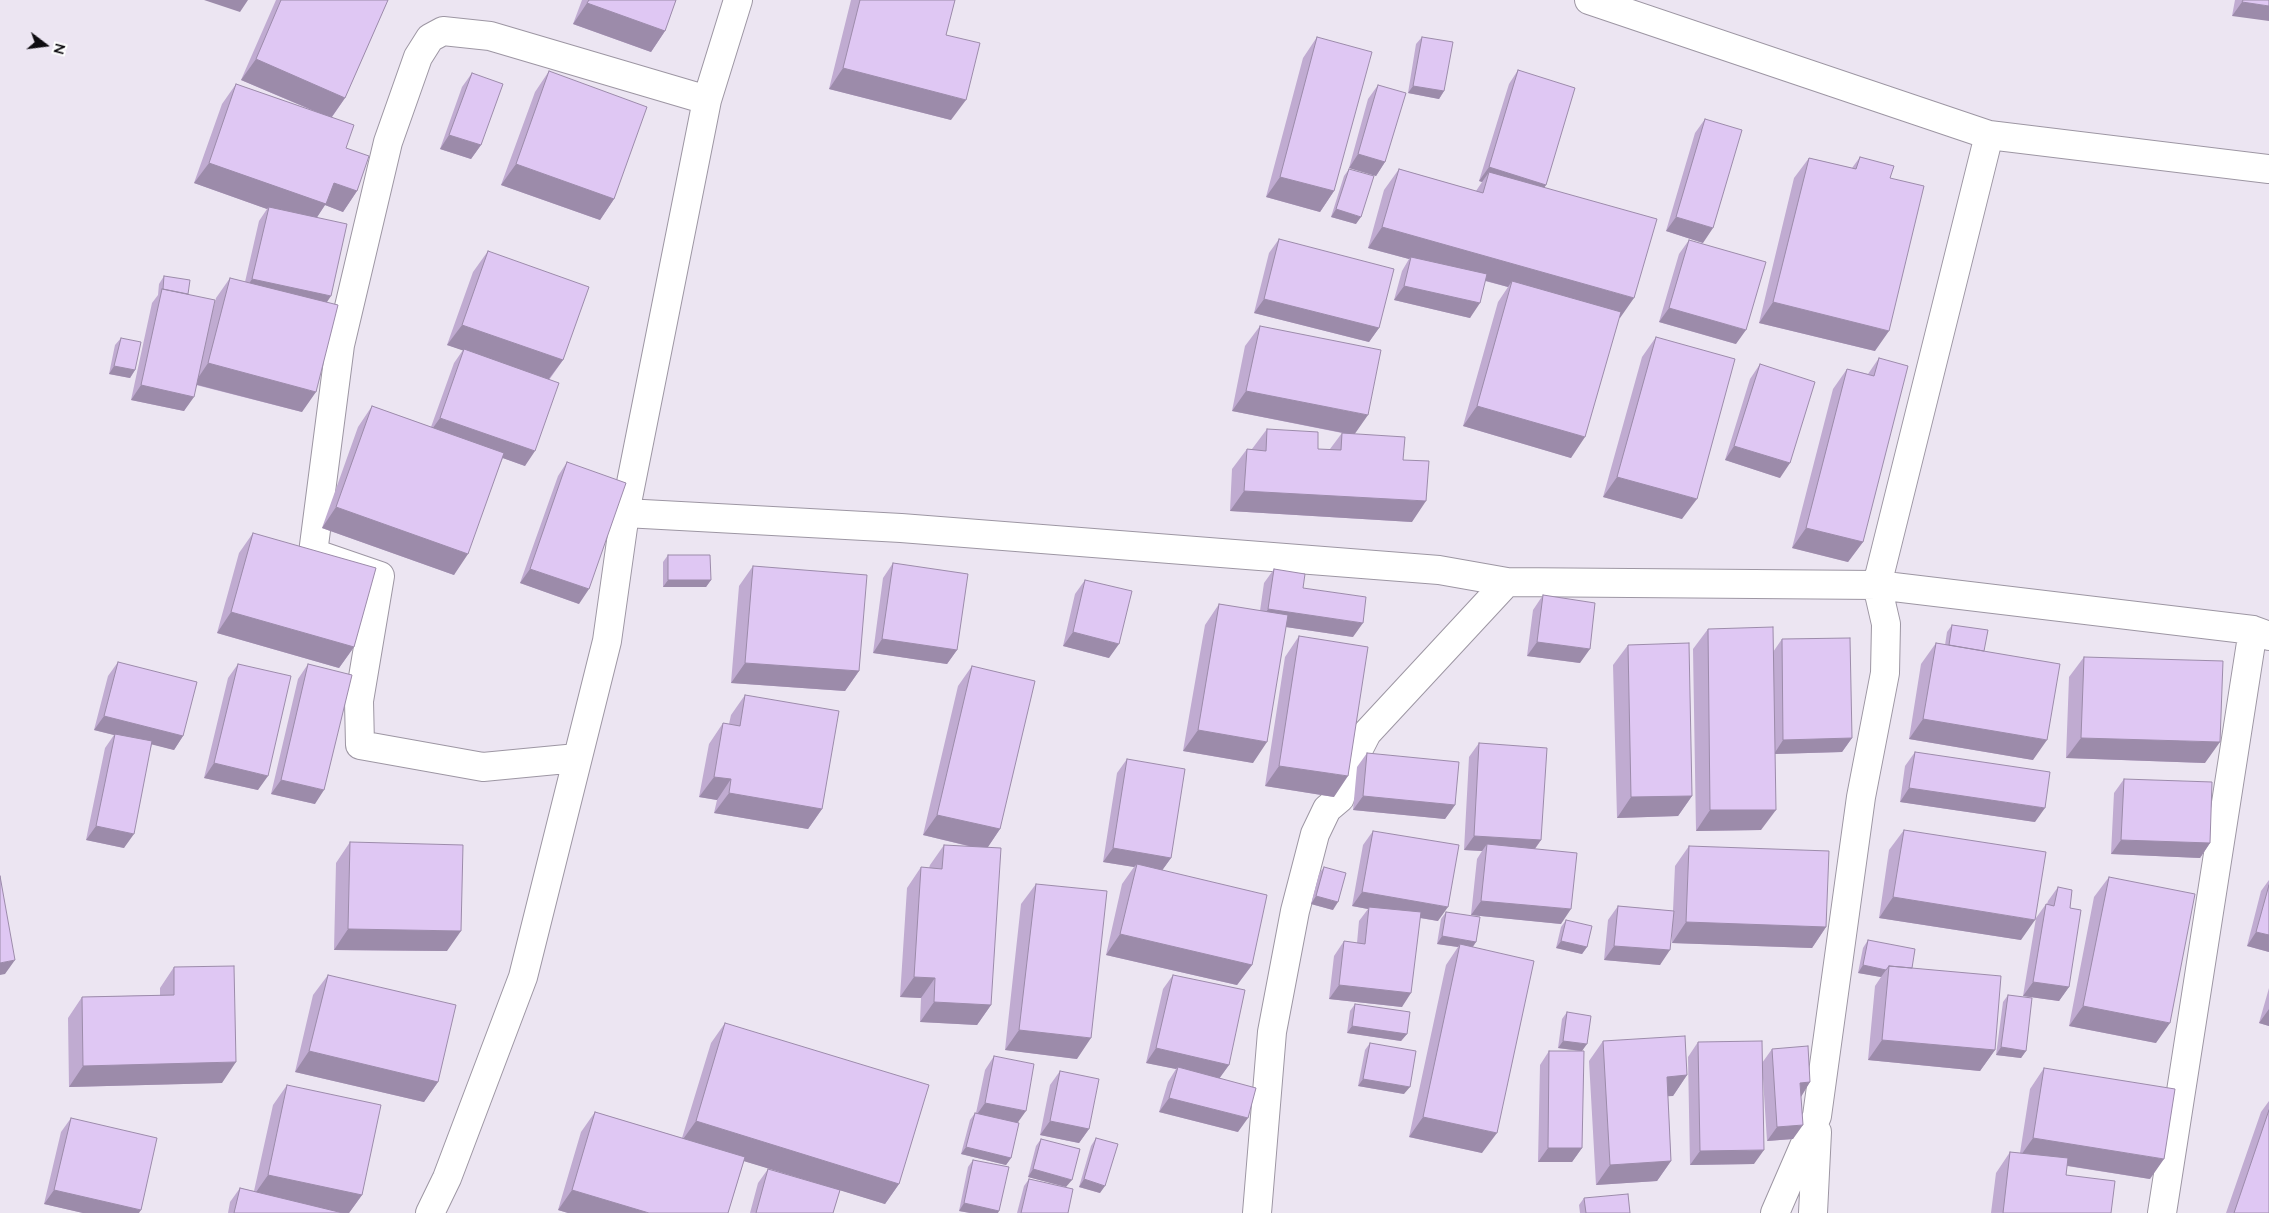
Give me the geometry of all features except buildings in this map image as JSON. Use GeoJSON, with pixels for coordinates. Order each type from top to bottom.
{"type":"FeatureCollection","features":[{"type":"Feature","properties":{"kind":"street"},"geometry":{"type":"LineString","coordinates":[[430,1213],[447,1178],[523,977],[607,641],[625,513],[707,100],[738,0]]}},
{"type":"Feature","properties":{"kind":"street"},"geometry":{"type":"LineString","coordinates":[[1589,0],[1989,135],[2269,169]]}},
{"type":"Feature","properties":{"kind":"street"},"geometry":{"type":"LineString","coordinates":[[577,758],[483,767],[360,745],[359,701],[380,576],[313,553],[340,345],[388,142],[418,57],[430,38],[443,31],[490,36],[707,100]]}},
{"type":"Feature","properties":{"kind":"street"},"geometry":{"type":"LineString","coordinates":[[1813,1213],[1818,1116],[1861,797],[1885,673],[1886,624],[1877,585],[1989,135]]}},
{"type":"Feature","properties":{"kind":"street"},"geometry":{"type":"LineString","coordinates":[[625,513],[901,528],[1439,570],[1507,582],[1877,585],[2261,633],[2162,1213]]}},
{"type":"Feature","properties":{"kind":"street"},"geometry":{"type":"LineString","coordinates":[[1257,1213],[1272,1032],[1295,911],[1315,834],[1327,809],[1340,798],[1350,766],[1367,733],[1507,582]]}},
{"type":"Feature","properties":{"kind":"street"},"geometry":{"type":"LineString","coordinates":[[1775,1213],[1818,1116]]}}]}
